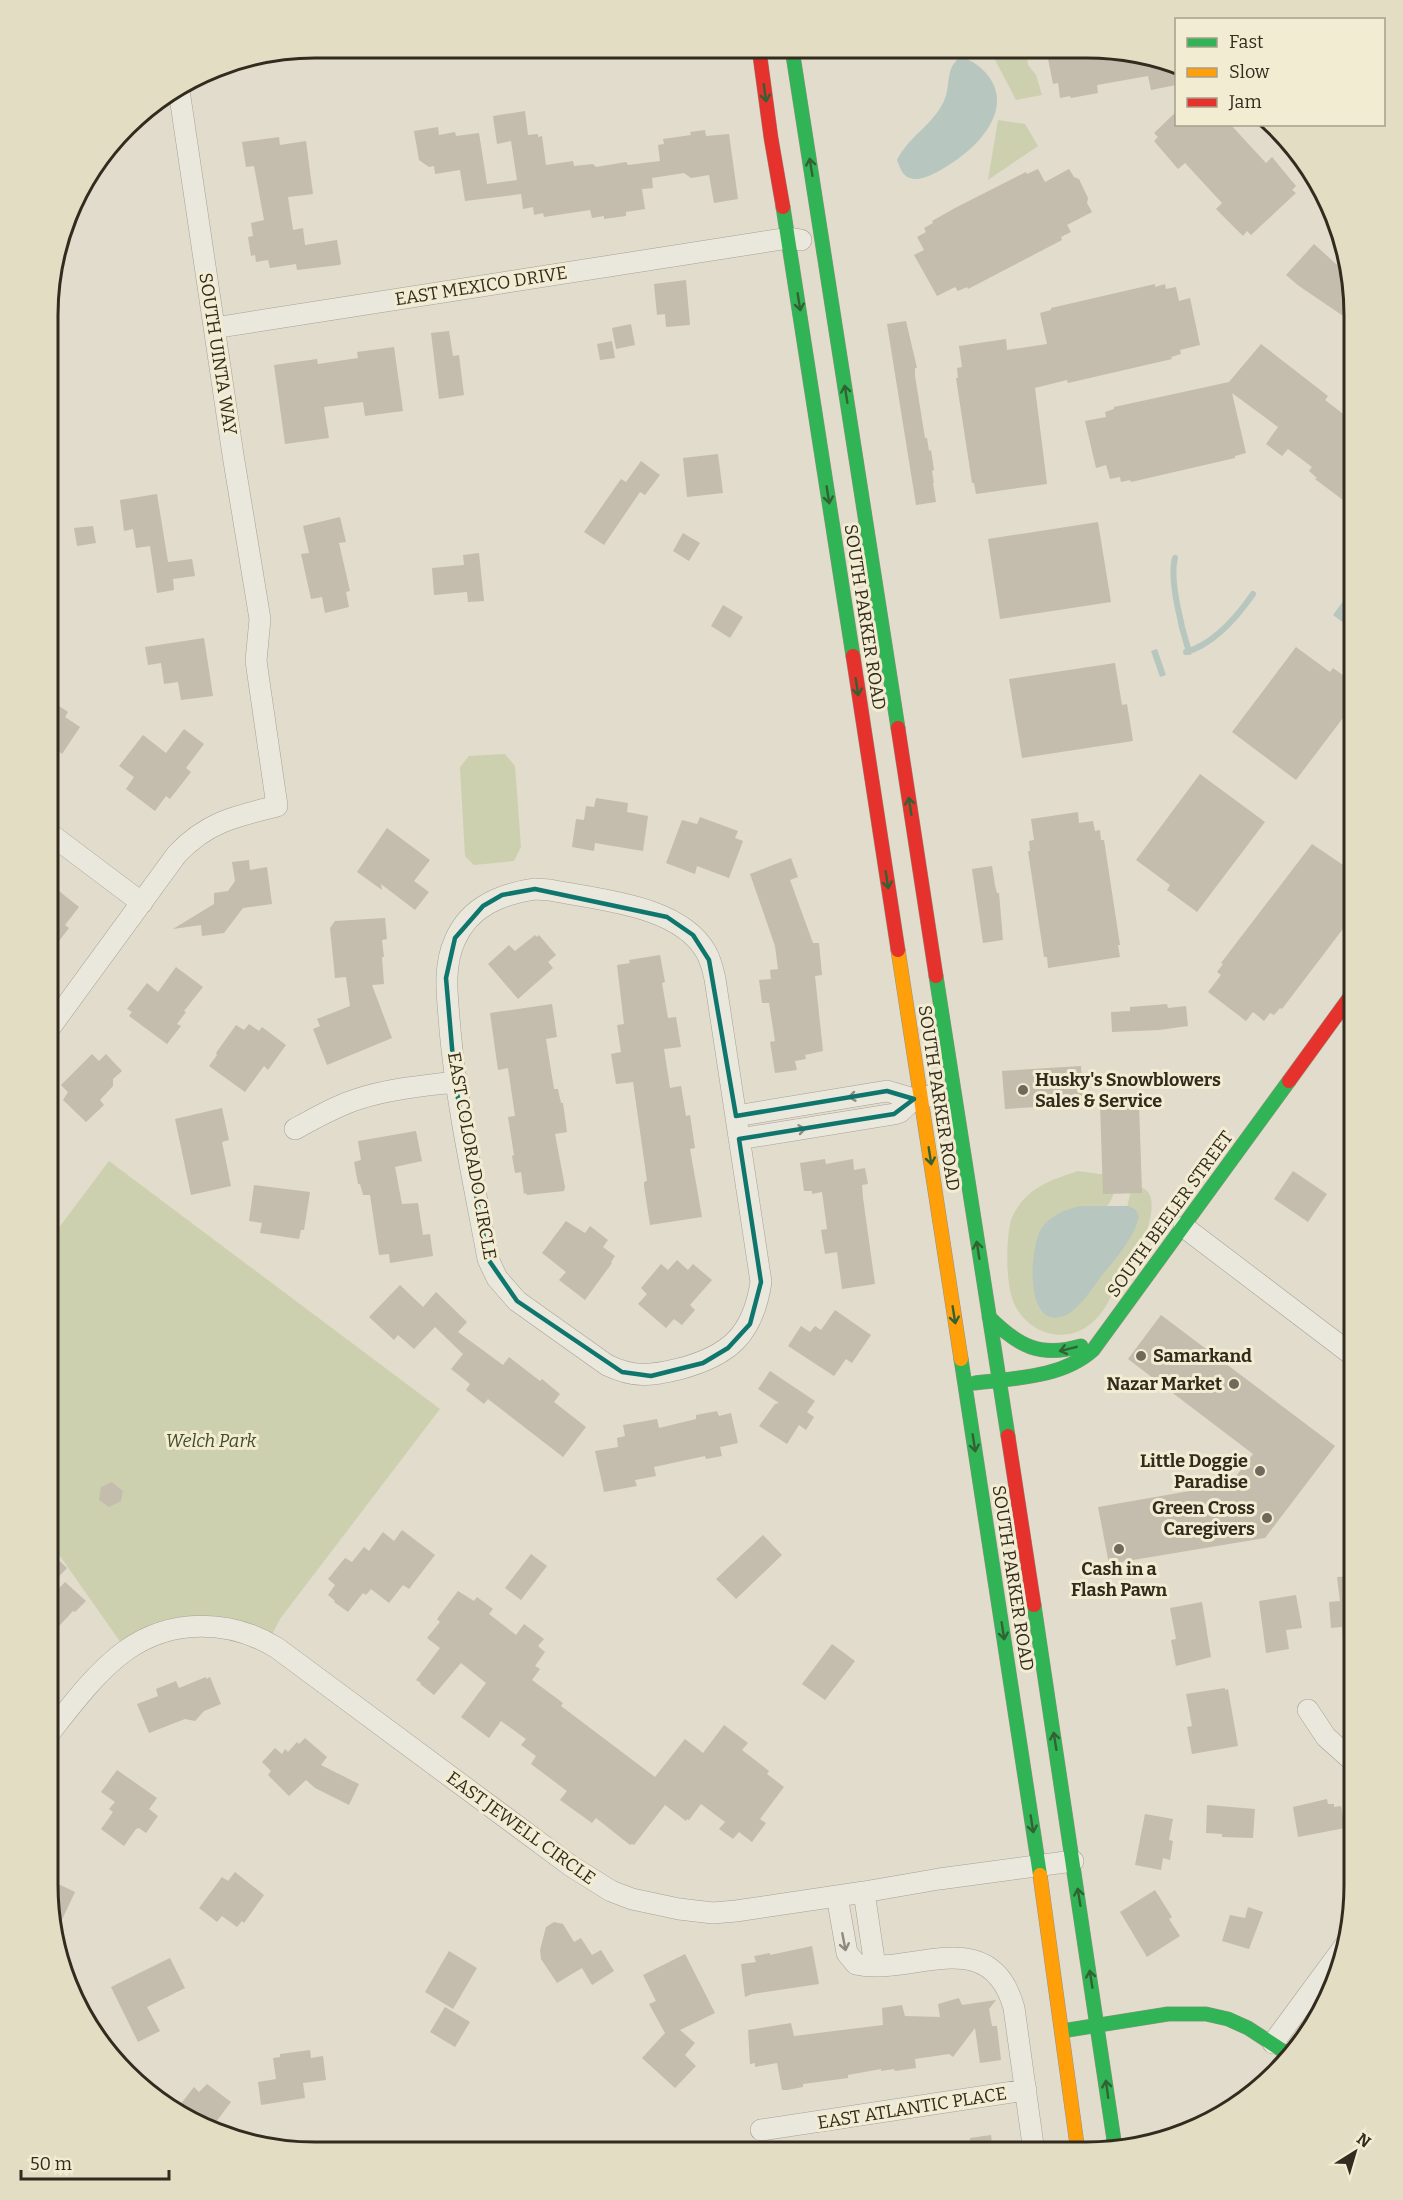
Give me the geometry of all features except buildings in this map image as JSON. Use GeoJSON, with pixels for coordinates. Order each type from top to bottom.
{"type":"FeatureCollection","features":[{"type":"Feature","properties":{"kind":"main road","name":"SOUTH PARKER ROAD"},"geometry":{"type":"LineString","coordinates":[[760,58],[917,1099],[965,1385],[1039,1866],[1077,2142]]}},
{"type":"Feature","properties":{"kind":"main road","name":"SOUTH PARKER ROAD"},"geometry":{"type":"LineString","coordinates":[[793,58],[955,1092],[1114,2140]]}},
{"type":"Feature","properties":{"kind":"main road"},"geometry":{"type":"LineString","coordinates":[[779,182],[797,204],[807,210],[818,210]]}},
{"type":"Feature","properties":{"kind":"main road","name":"SOUTH BEELER STREET"},"geometry":{"type":"LineString","coordinates":[[965,1385],[1047,1372],[1082,1359],[1100,1342],[1344,1005]]}},
{"type":"Feature","properties":{"kind":"main road"},"geometry":{"type":"LineString","coordinates":[[989,1317],[1016,1341],[1034,1349],[1053,1352],[1069,1350],[1084,1344],[1117,1319]]}},
{"type":"Feature","properties":{"kind":"main road"},"geometry":{"type":"LineString","coordinates":[[1062,2031],[1174,2014],[1202,2013],[1236,2022],[1284,2051]]}},
{"type":"Feature","properties":{"kind":"street","name":"SOUTH UINTA WAY"},"geometry":{"type":"LineString","coordinates":[[142,903],[177,854],[196,836],[228,819],[277,806],[256,661],[260,619],[180,97]]}},
{"type":"Feature","properties":{"kind":"street","name":"EAST MEXICO DRIVE"},"geometry":{"type":"LineString","coordinates":[[214,328],[789,238],[800,239],[814,246],[825,260],[826,267]]}},
{"type":"Feature","properties":{"kind":"street"},"geometry":{"type":"LineString","coordinates":[[748,244],[779,261],[795,280]]}},
{"type":"Feature","properties":{"kind":"street"},"geometry":{"type":"LineString","coordinates":[[58,839],[142,903],[58,1017]]}},
{"type":"Feature","properties":{"kind":"street","name":"EAST COLORADO CIRCLE"},"geometry":{"type":"LineString","coordinates":[[535,889],[550,890],[648,910],[676,922],[693,934],[705,951],[716,979],[761,1282],[750,1324],[733,1344],[703,1363],[651,1376],[622,1372],[607,1365],[517,1301],[497,1278],[488,1259],[455,1082],[446,978],[448,958],[467,920],[483,906],[502,895],[535,889]]}},
{"type":"Feature","properties":{"kind":"street"},"geometry":{"type":"LineString","coordinates":[[295,1129],[356,1099],[378,1093],[455,1082]]}},
{"type":"Feature","properties":{"kind":"street"},"geometry":{"type":"LineString","coordinates":[[736,1116],[887,1091],[917,1099]]}},
{"type":"Feature","properties":{"kind":"street"},"geometry":{"type":"LineString","coordinates":[[739,1139],[894,1114],[917,1099],[955,1092]]}},
{"type":"Feature","properties":{"kind":"street"},"geometry":{"type":"LineString","coordinates":[[1184,1227],[1344,1349]]}},
{"type":"Feature","properties":{"kind":"street","name":"EAST JEWELL CIRCLE"},"geometry":{"type":"LineString","coordinates":[[58,1724],[101,1672],[134,1646],[173,1629],[198,1626],[230,1629],[258,1638],[285,1653],[551,1852],[611,1891],[648,1904],[713,1913],[1073,1861]]}},
{"type":"Feature","properties":{"kind":"street"},"geometry":{"type":"LineString","coordinates":[[1308,1710],[1326,1737],[1344,1753]]}},
{"type":"Feature","properties":{"kind":"street"},"geometry":{"type":"LineString","coordinates":[[864,1893],[875,1966]]}},
{"type":"Feature","properties":{"kind":"street"},"geometry":{"type":"LineString","coordinates":[[837,1896],[845,1945],[849,1958],[856,1965],[875,1966],[950,1958],[980,1963],[1002,1981],[1011,1999],[1033,2142]]}},
{"type":"Feature","properties":{"kind":"street"},"geometry":{"type":"LineString","coordinates":[[1273,2043],[1332,1962]]}},
{"type":"Feature","properties":{"kind":"street","name":"EAST ATLANTIC PLACE"},"geometry":{"type":"LineString","coordinates":[[761,2130],[1026,2090]]}},
{"type":"Feature","properties":{"kind":"highlighted area"},"geometry":{"type":"Polygon","coordinates":[[[535,889],[667,917],[693,935],[709,960],[736,1116],[887,1091],[914,1099],[894,1114],[739,1139],[761,1282],[750,1324],[728,1348],[703,1363],[651,1376],[622,1372],[517,1301],[488,1259],[455,1082],[446,978],[455,938],[483,906],[502,895],[535,889]]]}},
{"type":"Feature","properties":{"kind":"green space"},"geometry":{"type":"Polygon","coordinates":[[[994,58],[1027,58],[1028,65],[1036,75],[1042,95],[1016,100],[994,58]]]}},
{"type":"Feature","properties":{"kind":"green space"},"geometry":{"type":"Polygon","coordinates":[[[998,120],[1025,124],[1038,146],[988,180],[998,120]]]}},
{"type":"Feature","properties":{"kind":"green space"},"geometry":{"type":"Polygon","coordinates":[[[505,754],[515,766],[521,847],[514,861],[474,865],[465,856],[460,767],[469,756],[505,754]]]}},
{"type":"Feature","properties":{"kind":"green space","name":"Welch Park"},"geometry":{"type":"Polygon","coordinates":[[[109,1161],[440,1409],[280,1619],[268,1642],[215,1626],[126,1650],[58,1553],[58,1229],[109,1161]]]}},
{"type":"Feature","properties":{"kind":"green space"},"geometry":{"type":"Polygon","coordinates":[[[1078,1171],[1107,1175],[1114,1192],[1106,1208],[1123,1224],[1132,1187],[1137,1185],[1147,1191],[1150,1196],[1151,1214],[1140,1247],[1099,1316],[1074,1333],[1053,1334],[1033,1326],[1024,1318],[1013,1301],[1008,1280],[1010,1224],[1018,1206],[1032,1192],[1046,1183],[1078,1171]]]}},
{"type":"Feature","properties":{"kind":"shaded area"},"geometry":{"type":"Polygon","coordinates":[[[959,58],[974,62],[986,73],[994,87],[997,100],[995,114],[980,140],[956,160],[928,176],[918,179],[907,177],[897,160],[944,101],[950,72],[959,58]]]}},
{"type":"Feature","properties":{"kind":"shaded area"},"geometry":{"type":"Polygon","coordinates":[[[1344,600],[1344,623],[1333,615],[1344,600]]]}},
{"type":"Feature","properties":{"kind":"shaded area"},"geometry":{"type":"Polygon","coordinates":[[[1157,649],[1166,675],[1160,677],[1151,651],[1157,649]]]}},
{"type":"Feature","properties":{"kind":"shaded area"},"geometry":{"type":"Polygon","coordinates":[[[1080,1206],[1128,1206],[1135,1209],[1139,1216],[1128,1241],[1083,1300],[1067,1315],[1049,1317],[1041,1310],[1033,1283],[1037,1238],[1041,1229],[1053,1217],[1080,1206]]]}},
{"type":"Feature","properties":{"kind":"waterway"},"geometry":{"type":"LineString","coordinates":[[1175,558],[1175,591],[1189,652]]}},
{"type":"Feature","properties":{"kind":"waterway"},"geometry":{"type":"LineString","coordinates":[[1186,652],[1215,636],[1240,612],[1253,594]]}},
{"type":"Feature","properties":{"kind":"traffic: fast"},"geometry":{"type":"LineString","coordinates":[[793,58],[898,728]]}},
{"type":"Feature","properties":{"kind":"traffic: fast"},"geometry":{"type":"LineString","coordinates":[[783,207],[853,656]]}},
{"type":"Feature","properties":{"kind":"traffic: fast"},"geometry":{"type":"LineString","coordinates":[[936,976],[1008,1436]]}},
{"type":"Feature","properties":{"kind":"traffic: fast"},"geometry":{"type":"LineString","coordinates":[[975,1383],[1021,1378],[1052,1371],[1081,1359],[1093,1350],[1289,1081]]}},
{"type":"Feature","properties":{"kind":"traffic: fast"},"geometry":{"type":"LineString","coordinates":[[989,1317],[1010,1335],[1031,1347],[1053,1351],[1081,1346]]}},
{"type":"Feature","properties":{"kind":"traffic: fast"},"geometry":{"type":"LineString","coordinates":[[961,1359],[1040,1875]]}},
{"type":"Feature","properties":{"kind":"traffic: fast"},"geometry":{"type":"LineString","coordinates":[[1034,1605],[1114,2140]]}},
{"type":"Feature","properties":{"kind":"traffic: fast"},"geometry":{"type":"LineString","coordinates":[[1062,2031],[1168,2014],[1206,2014],[1228,2019],[1248,2028],[1283,2051]]}},
{"type":"Feature","properties":{"kind":"traffic: slow"},"geometry":{"type":"LineString","coordinates":[[898,950],[961,1359]]}},
{"type":"Feature","properties":{"kind":"traffic: slow"},"geometry":{"type":"LineString","coordinates":[[1040,1875],[1077,2142]]}},
{"type":"Feature","properties":{"kind":"traffic: jam"},"geometry":{"type":"LineString","coordinates":[[760,58],[783,207]]}},
{"type":"Feature","properties":{"kind":"traffic: jam"},"geometry":{"type":"LineString","coordinates":[[853,656],[898,950]]}},
{"type":"Feature","properties":{"kind":"traffic: jam"},"geometry":{"type":"LineString","coordinates":[[898,728],[936,976]]}},
{"type":"Feature","properties":{"kind":"traffic: jam"},"geometry":{"type":"LineString","coordinates":[[1289,1081],[1344,1005]]}},
{"type":"Feature","properties":{"kind":"traffic: jam"},"geometry":{"type":"LineString","coordinates":[[1008,1436],[1034,1605]]}},
{"type":"Feature","properties":{"kind":"place","name":"Husky's Snowblowers Sales & Service"},"geometry":{"type":"Point","coordinates":[1023,1090]}},
{"type":"Feature","properties":{"kind":"place","name":"Samarkand"},"geometry":{"type":"Point","coordinates":[1141,1356]}},
{"type":"Feature","properties":{"kind":"place","name":"Nazar Market"},"geometry":{"type":"Point","coordinates":[1234,1384]}},
{"type":"Feature","properties":{"kind":"place","name":"Little Doggie Paradise"},"geometry":{"type":"Point","coordinates":[1260,1471]}},
{"type":"Feature","properties":{"kind":"place","name":"Green Cross Caregivers"},"geometry":{"type":"Point","coordinates":[1267,1518]}},
{"type":"Feature","properties":{"kind":"place","name":"Cash in a Flash Pawn"},"geometry":{"type":"Point","coordinates":[1119,1549]}}]}
